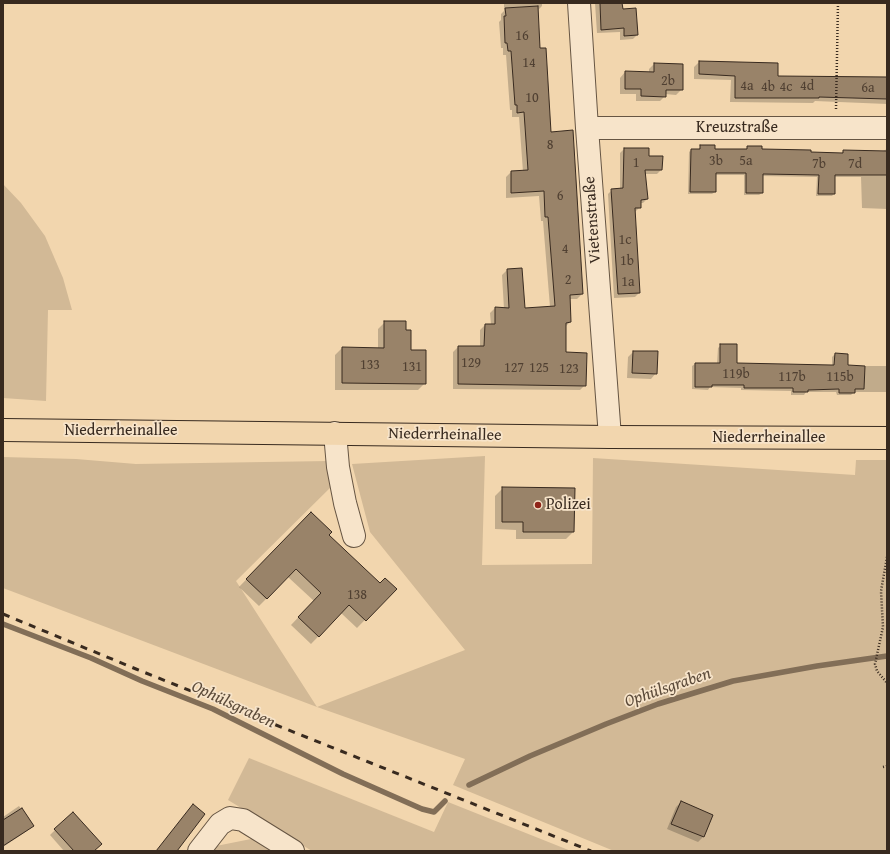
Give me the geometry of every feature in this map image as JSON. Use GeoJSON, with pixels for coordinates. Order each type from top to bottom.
{"type":"FeatureCollection","features":[{"type":"Feature","properties":{"kind":"main road","name":"Niederrheinallee"},"geometry":{"type":"LineString","coordinates":[[3,430],[610,437],[887,438]]}},
{"type":"Feature","properties":{"kind":"street","name":"Vietenstraße"},"geometry":{"type":"LineString","coordinates":[[579,3],[610,437]]}},
{"type":"Feature","properties":{"kind":"street","name":"Kreuzstraße"},"geometry":{"type":"LineString","coordinates":[[587,128],[887,128]]}},
{"type":"Feature","properties":{"kind":"street"},"geometry":{"type":"LineString","coordinates":[[335,433],[338,467],[344,503],[354,536]]}},
{"type":"Feature","properties":{"kind":"street"},"geometry":{"type":"LineString","coordinates":[[199,851],[220,824],[230,818],[243,820],[293,851]]}},
{"type":"Feature","properties":{"kind":"path"},"geometry":{"type":"LineString","coordinates":[[835,128],[838,3]]}},
{"type":"Feature","properties":{"kind":"path"},"geometry":{"type":"LineString","coordinates":[[887,557],[881,590],[883,627],[875,664],[877,671],[887,683]]}},
{"type":"Feature","properties":{"kind":"path"},"geometry":{"type":"LineString","coordinates":[[883,767],[887,766]]}},
{"type":"Feature","properties":{"kind":"shaded area"},"geometry":{"type":"Polygon","coordinates":[[[3,184],[21,203],[45,236],[63,278],[72,310],[48,310],[46,401],[3,398],[3,184]]]}},
{"type":"Feature","properties":{"kind":"shaded area"},"geometry":{"type":"Polygon","coordinates":[[[485,456],[482,565],[592,564],[593,458],[855,475],[856,460],[887,460],[887,851],[614,851],[453,785],[465,759],[317,707],[465,650],[370,532],[352,464],[485,456]]]}},
{"type":"Feature","properties":{"kind":"shaded area"},"geometry":{"type":"Polygon","coordinates":[[[3,457],[76,459],[136,464],[329,461],[332,486],[236,581],[317,707],[3,588],[3,457]]]}},
{"type":"Feature","properties":{"kind":"shaded area"},"geometry":{"type":"Polygon","coordinates":[[[249,758],[434,832],[448,802],[571,851],[312,851],[228,800],[249,758]]]}},
{"type":"Feature","properties":{"kind":"shaded area"},"geometry":{"type":"Polygon","coordinates":[[[256,838],[279,851],[208,851],[211,847],[256,838]]]}},
{"type":"Feature","properties":{"kind":"building"},"geometry":{"type":"Polygon","coordinates":[[[600,3],[622,3],[623,9],[636,8],[638,35],[624,36],[624,28],[601,30],[600,3]]]}},
{"type":"Feature","properties":{"kind":"building"},"geometry":{"type":"Polygon","coordinates":[[[538,6],[540,48],[546,48],[551,132],[573,130],[583,294],[570,295],[571,322],[566,323],[566,352],[587,353],[586,386],[458,384],[458,346],[484,346],[485,324],[495,324],[495,307],[509,308],[507,269],[522,268],[525,308],[555,306],[548,217],[545,217],[544,191],[511,193],[511,171],[528,170],[524,112],[517,113],[517,105],[515,105],[511,51],[508,51],[507,43],[505,43],[505,8],[538,6]]]}},
{"type":"Feature","properties":{"kind":"building"},"geometry":{"type":"Polygon","coordinates":[[[699,61],[778,63],[778,76],[887,77],[887,99],[819,97],[735,98],[735,76],[699,74],[699,61]]]}},
{"type":"Feature","properties":{"kind":"building"},"geometry":{"type":"Polygon","coordinates":[[[654,63],[683,64],[683,90],[666,90],[666,97],[641,96],[641,89],[625,89],[625,71],[654,72],[654,63]]]}},
{"type":"Feature","properties":{"kind":"building"},"geometry":{"type":"Polygon","coordinates":[[[700,145],[715,145],[715,149],[747,149],[747,146],[762,146],[762,149],[811,150],[811,152],[843,153],[843,150],[887,151],[887,175],[835,175],[835,194],[818,194],[819,175],[763,174],[763,193],[746,193],[746,173],[716,173],[716,192],[690,192],[691,149],[700,149],[700,145]]]}},
{"type":"Feature","properties":{"kind":"building"},"geometry":{"type":"Polygon","coordinates":[[[624,148],[649,148],[649,156],[663,156],[662,170],[645,170],[648,199],[641,200],[641,208],[635,208],[640,293],[618,294],[611,189],[623,188],[624,148]]]}},
{"type":"Feature","properties":{"kind":"building"},"geometry":{"type":"Polygon","coordinates":[[[384,321],[406,321],[406,330],[411,330],[411,350],[426,350],[426,384],[342,383],[342,347],[384,348],[384,321]]]}},
{"type":"Feature","properties":{"kind":"building"},"geometry":{"type":"Polygon","coordinates":[[[720,344],[737,344],[737,363],[834,365],[835,353],[848,354],[848,365],[865,366],[864,389],[855,389],[855,393],[839,393],[839,389],[793,392],[793,388],[744,388],[744,385],[712,385],[712,387],[695,387],[695,363],[720,363],[720,344]]]}},
{"type":"Feature","properties":{"kind":"building"},"geometry":{"type":"Polygon","coordinates":[[[633,351],[658,351],[657,374],[632,373],[633,351]]]}},
{"type":"Feature","properties":{"kind":"building","name":"Polizei"},"geometry":{"type":"Polygon","coordinates":[[[502,487],[575,488],[574,532],[523,532],[523,522],[502,522],[502,487]]]}},
{"type":"Feature","properties":{"kind":"building"},"geometry":{"type":"Polygon","coordinates":[[[311,512],[332,532],[329,535],[380,583],[385,578],[397,589],[366,621],[349,605],[319,637],[298,617],[321,593],[296,569],[267,599],[246,579],[311,512]]]}},
{"type":"Feature","properties":{"kind":"building"},"geometry":{"type":"Polygon","coordinates":[[[681,801],[713,815],[704,837],[671,824],[681,801]]]}},
{"type":"Feature","properties":{"kind":"building"},"geometry":{"type":"Polygon","coordinates":[[[193,804],[205,814],[177,851],[156,851],[193,804]]]}},
{"type":"Feature","properties":{"kind":"building"},"geometry":{"type":"Polygon","coordinates":[[[22,808],[34,826],[3,846],[3,820],[22,808]]]}},
{"type":"Feature","properties":{"kind":"building"},"geometry":{"type":"Polygon","coordinates":[[[73,812],[102,844],[94,851],[74,851],[54,829],[73,812]]]}},
{"type":"Feature","properties":{"kind":"waterway","name":"Ophülsgraben"},"geometry":{"type":"LineString","coordinates":[[3,624],[91,658],[142,681],[213,709],[343,774],[422,809],[434,812],[445,801]]}},
{"type":"Feature","properties":{"kind":"waterway","name":"Ophülsgraben"},"geometry":{"type":"LineString","coordinates":[[469,785],[530,756],[658,704],[733,681],[817,666],[887,656]]}},
{"type":"Feature","properties":{"kind":"railway"},"geometry":{"type":"LineString","coordinates":[[3,614],[136,669],[591,851]]}},
{"type":"Feature","properties":{"kind":"place","name":"Polizei"},"geometry":{"type":"Point","coordinates":[538,505]}}]}
